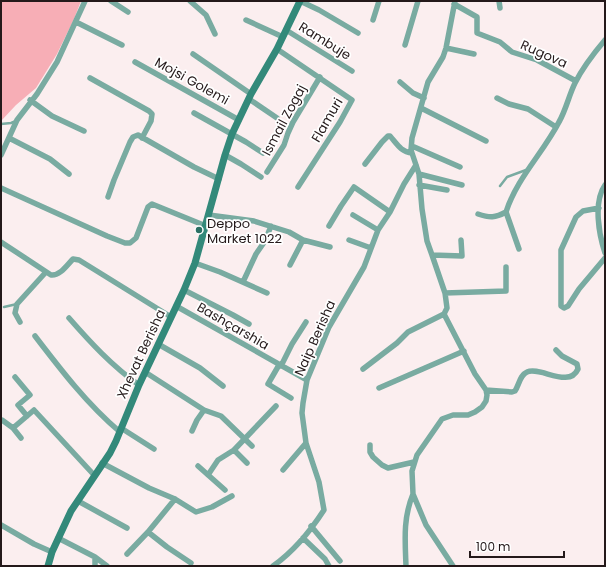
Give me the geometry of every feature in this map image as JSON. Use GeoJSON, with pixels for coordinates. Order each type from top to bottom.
{"type":"FeatureCollection","features":[{"type":"Feature","properties":{"kind":"street"},"geometry":{"type":"LineString","coordinates":[[1,155],[16,120],[30,100],[37,94],[57,62],[85,1]]}},
{"type":"Feature","properties":{"kind":"street"},"geometry":{"type":"LineString","coordinates":[[111,1],[128,12]]}},
{"type":"Feature","properties":{"kind":"street"},"geometry":{"type":"LineString","coordinates":[[190,1],[206,15],[215,34]]}},
{"type":"Feature","properties":{"kind":"street","name":"Xhevat Berisha"},"geometry":{"type":"LineString","coordinates":[[48,566],[52,552],[71,511],[110,453],[139,385],[184,290],[195,263],[232,134],[250,96],[277,50],[300,1],[319,10],[358,33]]}},
{"type":"Feature","properties":{"kind":"street"},"geometry":{"type":"LineString","coordinates":[[373,20],[379,1]]}},
{"type":"Feature","properties":{"kind":"street"},"geometry":{"type":"LineString","coordinates":[[405,45],[418,1]]}},
{"type":"Feature","properties":{"kind":"street"},"geometry":{"type":"LineString","coordinates":[[499,1],[500,8]]}},
{"type":"Feature","properties":{"kind":"street"},"geometry":{"type":"LineString","coordinates":[[363,369],[408,332],[444,314],[447,308],[445,293],[428,241],[419,184],[419,174],[412,153],[412,146],[413,132],[428,82],[443,57],[446,48],[455,2]]}},
{"type":"Feature","properties":{"kind":"street","name":"Rugova"},"geometry":{"type":"LineString","coordinates":[[455,2],[477,16],[477,33],[500,42],[512,52],[537,60],[576,81]]}},
{"type":"Feature","properties":{"kind":"street"},"geometry":{"type":"LineString","coordinates":[[246,20],[283,37]]}},
{"type":"Feature","properties":{"kind":"street"},"geometry":{"type":"LineString","coordinates":[[76,22],[122,45]]}},
{"type":"Feature","properties":{"kind":"street","name":"Rambuje"},"geometry":{"type":"LineString","coordinates":[[286,30],[352,71]]}},
{"type":"Feature","properties":{"kind":"street"},"geometry":{"type":"LineString","coordinates":[[478,214],[488,218],[499,216],[506,212],[528,169],[556,127],[583,68],[605,40]]}},
{"type":"Feature","properties":{"kind":"street"},"geometry":{"type":"LineString","coordinates":[[446,48],[474,54]]}},
{"type":"Feature","properties":{"kind":"street","name":"Flamuri"},"geometry":{"type":"LineString","coordinates":[[277,50],[320,77],[352,100],[340,122],[298,187]]}},
{"type":"Feature","properties":{"kind":"street"},"geometry":{"type":"LineString","coordinates":[[193,54],[277,118]]}},
{"type":"Feature","properties":{"kind":"street","name":"Mojsi Golemi"},"geometry":{"type":"LineString","coordinates":[[135,62],[239,120]]}},
{"type":"Feature","properties":{"kind":"street","name":"Ismail Zogaj"},"geometry":{"type":"LineString","coordinates":[[267,172],[284,145],[293,122],[320,77]]}},
{"type":"Feature","properties":{"kind":"street"},"geometry":{"type":"LineString","coordinates":[[90,78],[149,111],[152,116],[142,138]]}},
{"type":"Feature","properties":{"kind":"street"},"geometry":{"type":"LineString","coordinates":[[400,82],[412,93],[424,98]]}},
{"type":"Feature","properties":{"kind":"street"},"geometry":{"type":"LineString","coordinates":[[497,98],[509,104],[528,109],[556,127]]}},
{"type":"Feature","properties":{"kind":"street"},"geometry":{"type":"LineString","coordinates":[[30,100],[52,116],[84,131]]}},
{"type":"Feature","properties":{"kind":"street"},"geometry":{"type":"LineString","coordinates":[[420,108],[486,141]]}},
{"type":"Feature","properties":{"kind":"street"},"geometry":{"type":"LineString","coordinates":[[194,113],[262,153]]}},
{"type":"Feature","properties":{"kind":"street"},"geometry":{"type":"LineString","coordinates":[[108,197],[130,142],[135,136],[138,135],[194,167],[219,179]]}},
{"type":"Feature","properties":{"kind":"street"},"geometry":{"type":"LineString","coordinates":[[365,164],[386,136],[390,136],[406,153],[412,153]]}},
{"type":"Feature","properties":{"kind":"street"},"geometry":{"type":"LineString","coordinates":[[9,138],[50,159],[69,174]]}},
{"type":"Feature","properties":{"kind":"street"},"geometry":{"type":"LineString","coordinates":[[412,146],[460,167]]}},
{"type":"Feature","properties":{"kind":"street"},"geometry":{"type":"LineString","coordinates":[[225,155],[261,177]]}},
{"type":"Feature","properties":{"kind":"street","name":"Naip Berisha"},"geometry":{"type":"LineString","coordinates":[[273,566],[303,538],[324,510],[319,482],[306,443],[302,413],[307,380],[329,327],[364,267],[378,230],[390,212],[404,184],[416,165]]}},
{"type":"Feature","properties":{"kind":"street"},"geometry":{"type":"LineString","coordinates":[[419,174],[462,185]]}},
{"type":"Feature","properties":{"kind":"street"},"geometry":{"type":"LineString","coordinates":[[419,184],[447,190]]}},
{"type":"Feature","properties":{"kind":"street"},"geometry":{"type":"LineString","coordinates":[[605,185],[599,201],[599,230],[605,254]]}},
{"type":"Feature","properties":{"kind":"street"},"geometry":{"type":"LineString","coordinates":[[329,226],[354,187],[390,212]]}},
{"type":"Feature","properties":{"kind":"street"},"geometry":{"type":"LineString","coordinates":[[1,188],[125,243],[130,243],[134,240],[148,207],[152,204],[206,226]]}},
{"type":"Feature","properties":{"kind":"street"},"geometry":{"type":"LineString","coordinates":[[599,208],[583,211],[576,217],[561,250],[561,306],[564,308],[568,306],[579,289],[605,258]]}},
{"type":"Feature","properties":{"kind":"street"},"geometry":{"type":"LineString","coordinates":[[506,212],[519,249]]}},
{"type":"Feature","properties":{"kind":"street"},"geometry":{"type":"LineString","coordinates":[[209,215],[248,220],[271,226],[289,232],[304,240],[330,247]]}},
{"type":"Feature","properties":{"kind":"street"},"geometry":{"type":"LineString","coordinates":[[353,215],[378,230]]}},
{"type":"Feature","properties":{"kind":"street"},"geometry":{"type":"LineString","coordinates":[[243,282],[256,254],[265,241],[271,226]]}},
{"type":"Feature","properties":{"kind":"street"},"geometry":{"type":"LineString","coordinates":[[290,266],[304,240]]}},
{"type":"Feature","properties":{"kind":"street"},"geometry":{"type":"LineString","coordinates":[[349,240],[371,248]]}},
{"type":"Feature","properties":{"kind":"street"},"geometry":{"type":"LineString","coordinates":[[432,256],[462,256],[462,240]]}},
{"type":"Feature","properties":{"kind":"street"},"geometry":{"type":"LineString","coordinates":[[1,242],[51,275],[59,273],[73,259],[77,259],[171,317]]}},
{"type":"Feature","properties":{"kind":"street"},"geometry":{"type":"LineString","coordinates":[[195,263],[267,293]]}},
{"type":"Feature","properties":{"kind":"street"},"geometry":{"type":"LineString","coordinates":[[445,293],[506,291],[506,267]]}},
{"type":"Feature","properties":{"kind":"street"},"geometry":{"type":"LineString","coordinates":[[20,322],[15,313],[17,304],[46,272]]}},
{"type":"Feature","properties":{"kind":"street"},"geometry":{"type":"LineString","coordinates":[[184,290],[227,311],[249,324]]}},
{"type":"Feature","properties":{"kind":"street","name":"Bashçarshia"},"geometry":{"type":"LineString","coordinates":[[176,306],[307,380]]}},
{"type":"Feature","properties":{"kind":"street"},"geometry":{"type":"LineString","coordinates":[[444,314],[475,374],[486,390],[487,395],[486,401],[482,407],[475,412],[468,415],[453,415],[442,419],[417,455],[412,471],[413,494],[426,525],[453,566]]}},
{"type":"Feature","properties":{"kind":"street"},"geometry":{"type":"LineString","coordinates":[[69,318],[99,351],[125,375],[139,385]]}},
{"type":"Feature","properties":{"kind":"street"},"geometry":{"type":"LineString","coordinates":[[280,365],[306,322]]}},
{"type":"Feature","properties":{"kind":"street"},"geometry":{"type":"LineString","coordinates":[[35,336],[71,383],[89,403],[120,430],[154,449]]}},
{"type":"Feature","properties":{"kind":"street"},"geometry":{"type":"LineString","coordinates":[[158,344],[200,368],[222,386]]}},
{"type":"Feature","properties":{"kind":"street"},"geometry":{"type":"LineString","coordinates":[[486,390],[512,392],[527,372],[533,371],[566,378],[574,375],[578,370],[577,364],[562,356],[556,350]]}},
{"type":"Feature","properties":{"kind":"street"},"geometry":{"type":"LineString","coordinates":[[379,388],[464,351]]}},
{"type":"Feature","properties":{"kind":"street","name":"Bashçarshia"},"geometry":{"type":"LineString","coordinates":[[280,365],[268,384],[291,398]]}},
{"type":"Feature","properties":{"kind":"street"},"geometry":{"type":"LineString","coordinates":[[145,372],[204,410],[221,416],[252,446]]}},
{"type":"Feature","properties":{"kind":"street"},"geometry":{"type":"LineString","coordinates":[[15,377],[30,394],[18,404],[27,416]]}},
{"type":"Feature","properties":{"kind":"street"},"geometry":{"type":"LineString","coordinates":[[208,475],[218,460],[234,450],[276,406]]}},
{"type":"Feature","properties":{"kind":"street"},"geometry":{"type":"LineString","coordinates":[[13,428],[34,410],[94,476]]}},
{"type":"Feature","properties":{"kind":"street"},"geometry":{"type":"LineString","coordinates":[[192,431],[204,410]]}},
{"type":"Feature","properties":{"kind":"street"},"geometry":{"type":"LineString","coordinates":[[1,420],[13,428],[21,438]]}},
{"type":"Feature","properties":{"kind":"street"},"geometry":{"type":"LineString","coordinates":[[283,470],[306,443]]}},
{"type":"Feature","properties":{"kind":"street"},"geometry":{"type":"LineString","coordinates":[[370,445],[370,452],[373,457],[388,468],[414,462]]}},
{"type":"Feature","properties":{"kind":"street"},"geometry":{"type":"LineString","coordinates":[[234,450],[247,463]]}},
{"type":"Feature","properties":{"kind":"street"},"geometry":{"type":"LineString","coordinates":[[102,463],[149,488],[175,499],[196,512],[212,507],[232,496]]}},
{"type":"Feature","properties":{"kind":"street"},"geometry":{"type":"LineString","coordinates":[[198,466],[225,490]]}},
{"type":"Feature","properties":{"kind":"street"},"geometry":{"type":"LineString","coordinates":[[406,566],[405,519],[413,494]]}},
{"type":"Feature","properties":{"kind":"street"},"geometry":{"type":"LineString","coordinates":[[127,554],[148,532],[175,499]]}},
{"type":"Feature","properties":{"kind":"street"},"geometry":{"type":"LineString","coordinates":[[78,501],[127,528]]}},
{"type":"Feature","properties":{"kind":"street"},"geometry":{"type":"LineString","coordinates":[[1,525],[34,544],[52,552]]}},
{"type":"Feature","properties":{"kind":"street"},"geometry":{"type":"LineString","coordinates":[[312,526],[340,561]]}},
{"type":"Feature","properties":{"kind":"street"},"geometry":{"type":"LineString","coordinates":[[148,532],[191,563]]}},
{"type":"Feature","properties":{"kind":"street"},"geometry":{"type":"LineString","coordinates":[[58,538],[95,557],[107,566]]}},
{"type":"Feature","properties":{"kind":"street"},"geometry":{"type":"LineString","coordinates":[[303,538],[325,559],[330,566]]}},
{"type":"Feature","properties":{"kind":"street"},"geometry":{"type":"LineString","coordinates":[[95,557],[95,566]]}},
{"type":"Feature","properties":{"kind":"lane"},"geometry":{"type":"LineString","coordinates":[[1,124],[11,123],[16,120]]}},
{"type":"Feature","properties":{"kind":"lane"},"geometry":{"type":"LineString","coordinates":[[500,186],[507,177],[528,169]]}},
{"type":"Feature","properties":{"kind":"lane"},"geometry":{"type":"LineString","coordinates":[[4,307],[17,304]]}},
{"type":"Feature","properties":{"kind":"shaded area"},"geometry":{"type":"Polygon","coordinates":[[[1,1],[81,1],[57,54],[36,88],[16,105],[1,121],[1,1]]]}},
{"type":"Feature","properties":{"kind":"place","name":"Deppo Market 1022"},"geometry":{"type":"Point","coordinates":[199,230]}}]}
